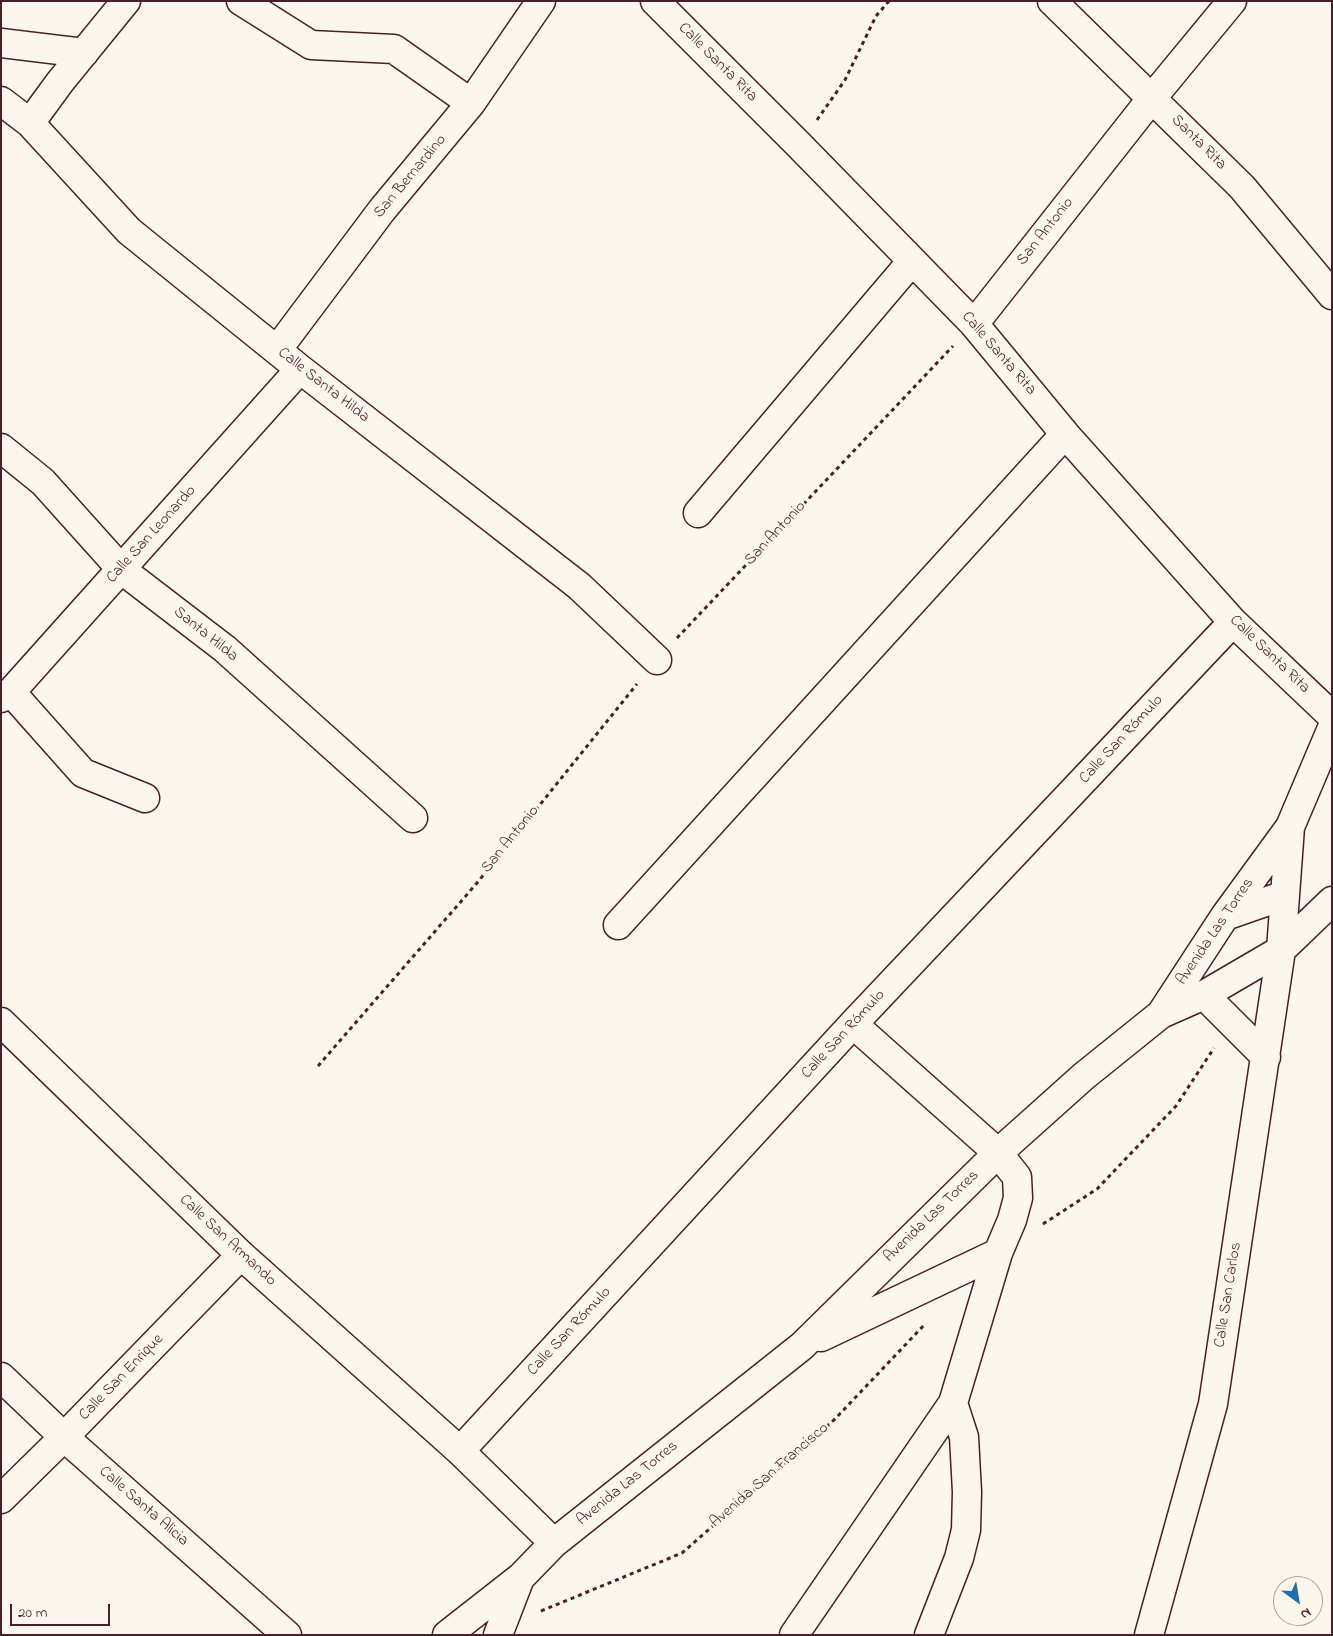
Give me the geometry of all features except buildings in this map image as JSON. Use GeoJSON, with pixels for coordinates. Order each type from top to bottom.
{"type":"FeatureCollection","features":[{"type":"Feature","properties":{"kind":"street"},"geometry":{"type":"LineString","coordinates":[[30,123],[126,1]]}},
{"type":"Feature","properties":{"kind":"street"},"geometry":{"type":"LineString","coordinates":[[241,1],[311,45],[394,49],[472,103]]}},
{"type":"Feature","properties":{"kind":"street","name":"San Bernardino"},"geometry":{"type":"LineString","coordinates":[[277,350],[382,210],[472,103],[541,1]]}},
{"type":"Feature","properties":{"kind":"street","name":"Calle Santa Rita"},"geometry":{"type":"LineString","coordinates":[[655,1],[974,324],[1065,434],[1233,622],[1332,716]]}},
{"type":"Feature","properties":{"kind":"street","name":"Santa Rita"},"geometry":{"type":"LineString","coordinates":[[1052,1],[1242,186],[1332,296]]}},
{"type":"Feature","properties":{"kind":"street","name":"San Antonio"},"geometry":{"type":"LineString","coordinates":[[974,324],[1152,98],[1232,1]]}},
{"type":"Feature","properties":{"kind":"street"},"geometry":{"type":"LineString","coordinates":[[1,42],[84,54]]}},
{"type":"Feature","properties":{"kind":"street","name":"Calle Santa Hilda"},"geometry":{"type":"LineString","coordinates":[[1,101],[30,123],[129,230],[300,369],[579,586],[657,660]]}},
{"type":"Feature","properties":{"kind":"street"},"geometry":{"type":"LineString","coordinates":[[698,513],[912,261]]}},
{"type":"Feature","properties":{"kind":"street","name":"Calle San Leonardo"},"geometry":{"type":"LineString","coordinates":[[6,695],[122,570],[300,369]]}},
{"type":"Feature","properties":{"kind":"street"},"geometry":{"type":"LineString","coordinates":[[618,925],[1065,434]]}},
{"type":"Feature","properties":{"kind":"street","name":"Santa Hilda"},"geometry":{"type":"LineString","coordinates":[[1,448],[43,482],[122,570],[225,649],[414,818]]}},
{"type":"Feature","properties":{"kind":"street","name":"Calle San Rómulo"},"geometry":{"type":"LineString","coordinates":[[460,1451],[853,1024],[1233,622]]}},
{"type":"Feature","properties":{"kind":"street"},"geometry":{"type":"LineString","coordinates":[[6,695],[82,773],[145,798]]}},
{"type":"Feature","properties":{"kind":"street","name":"Avenida Las Torres"},"geometry":{"type":"LineString","coordinates":[[447,1635],[521,1577],[554,1543],[802,1346],[998,1153],[1084,1076],[1161,1014],[1225,916],[1290,827],[1332,728]]}},
{"type":"Feature","properties":{"kind":"street","name":"Calle San Carlos"},"geometry":{"type":"LineString","coordinates":[[1149,1635],[1213,1404],[1281,950],[1290,827]]}},
{"type":"Feature","properties":{"kind":"street"},"geometry":{"type":"LineString","coordinates":[[1225,916],[1285,895]]}},
{"type":"Feature","properties":{"kind":"street"},"geometry":{"type":"LineString","coordinates":[[1161,1014],[1204,995],[1281,950],[1332,901]]}},
{"type":"Feature","properties":{"kind":"street"},"geometry":{"type":"LineString","coordinates":[[1204,995],[1266,1057]]}},
{"type":"Feature","properties":{"kind":"street","name":"Calle San Armando"},"geometry":{"type":"LineString","coordinates":[[1,1022],[241,1255],[460,1451],[554,1543]]}},
{"type":"Feature","properties":{"kind":"street"},"geometry":{"type":"LineString","coordinates":[[794,1635],[953,1404],[998,1253],[1012,1220],[1018,1198],[1017,1177],[998,1153],[853,1024]]}},
{"type":"Feature","properties":{"kind":"street"},"geometry":{"type":"LineString","coordinates":[[802,1346],[998,1253]]}},
{"type":"Feature","properties":{"kind":"street","name":"Calle San Enrique"},"geometry":{"type":"LineString","coordinates":[[1,1499],[241,1255]]}},
{"type":"Feature","properties":{"kind":"street","name":"Calle Santa Alicia"},"geometry":{"type":"LineString","coordinates":[[1,1377],[64,1437],[287,1635]]}},
{"type":"Feature","properties":{"kind":"street"},"geometry":{"type":"LineString","coordinates":[[929,1635],[959,1558],[966,1530],[967,1492],[964,1436],[953,1404]]}},
{"type":"Feature","properties":{"kind":"street"},"geometry":{"type":"LineString","coordinates":[[500,1631],[521,1577]]}},
{"type":"Feature","properties":{"kind":"path"},"geometry":{"type":"LineString","coordinates":[[799,145],[845,80],[876,16],[889,1]]}},
{"type":"Feature","properties":{"kind":"path","name":"San Antonio"},"geometry":{"type":"LineString","coordinates":[[318,1066],[477,883],[657,660],[974,324]]}},
{"type":"Feature","properties":{"kind":"path"},"geometry":{"type":"LineString","coordinates":[[1040,1226],[1097,1189],[1176,1106],[1231,1022]]}},
{"type":"Feature","properties":{"kind":"path","name":"Avenida San Francisco"},"geometry":{"type":"LineString","coordinates":[[500,1631],[682,1553],[835,1420],[928,1321]]}}]}
